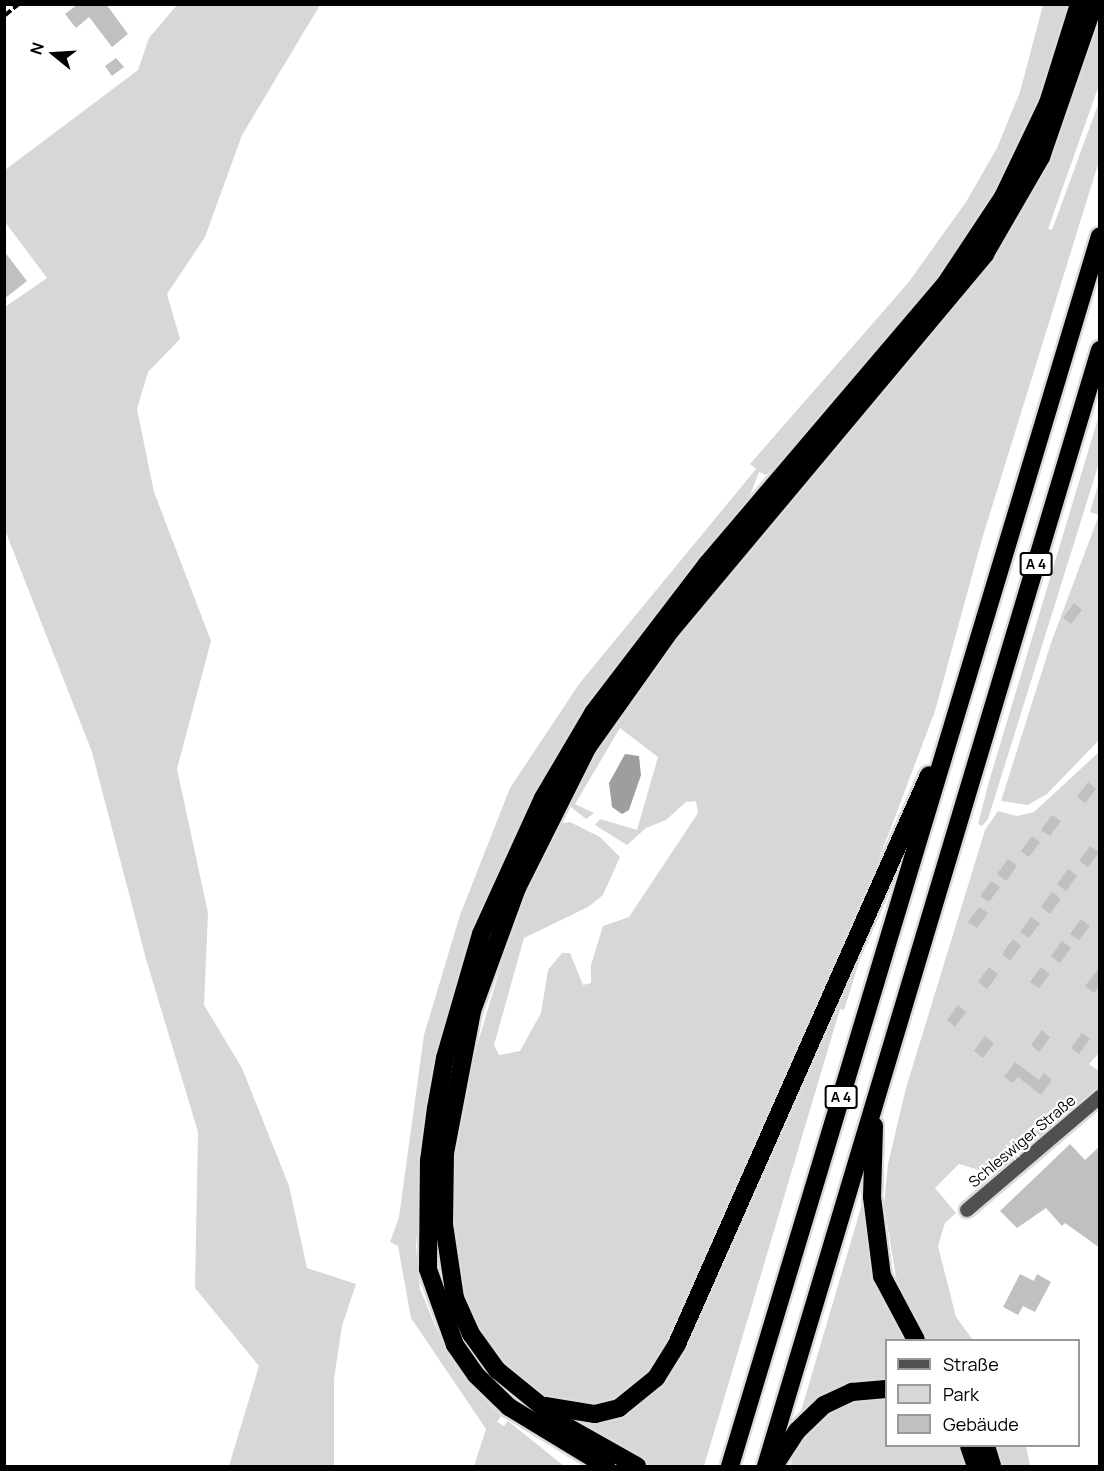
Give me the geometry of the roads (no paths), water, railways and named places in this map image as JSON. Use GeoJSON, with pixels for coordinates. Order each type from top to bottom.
{"type":"FeatureCollection","features":[{"type":"Feature","properties":{"kind":"highway"},"geometry":{"type":"LineString","coordinates":[[606,1467],[509,1407],[476,1375],[455,1345],[428,1269],[429,1161],[436,1108],[445,1058],[481,934],[538,808],[593,713],[707,564],[946,283],[1003,197],[1048,103],[1079,4]]}},
{"type":"Feature","properties":{"kind":"highway"},"geometry":{"type":"LineString","coordinates":[[638,1467],[538,1404],[497,1370],[471,1334],[455,1298],[445,1245],[445,1154],[459,1063],[499,933],[556,806],[587,748],[640,671],[985,255],[1041,157],[1094,4]]}},
{"type":"Feature","properties":{"kind":"highway","name":"A 4"},"geometry":{"type":"LineString","coordinates":[[730,1467],[1100,236]]}},
{"type":"Feature","properties":{"kind":"highway","name":"A 4"},"geometry":{"type":"LineString","coordinates":[[766,1467],[1100,350]]}},
{"type":"Feature","properties":{"kind":"highway"},"geometry":{"type":"LineString","coordinates":[[538,1404],[594,1414],[619,1408],[656,1378],[676,1344],[902,829],[952,727]]}},
{"type":"Feature","properties":{"kind":"highway","name":"A 4"},"geometry":{"type":"LineString","coordinates":[[874,1103],[873,1197],[882,1276],[915,1339]]}},
{"type":"Feature","properties":{"kind":"highway"},"geometry":{"type":"LineString","coordinates":[[774,1467],[797,1431],[824,1405],[852,1392],[885,1389]]}},
{"type":"Feature","properties":{"kind":"highway"},"geometry":{"type":"LineString","coordinates":[[969,1447],[976,1467]]}},
{"type":"Feature","properties":{"kind":"highway"},"geometry":{"type":"LineString","coordinates":[[986,1447],[992,1467]]}},
{"type":"Feature","properties":{"kind":"highway"},"geometry":{"type":"LineString","coordinates":[[575,1449],[588,1467]]}},
{"type":"Feature","properties":{"kind":"street","name":"Schleswiger Straße"},"geometry":{"type":"LineString","coordinates":[[967,1210],[1100,1096]]}},
{"type":"Feature","properties":{"kind":"railway"},"geometry":{"type":"LineString","coordinates":[[4,16],[19,4]]}}]}
